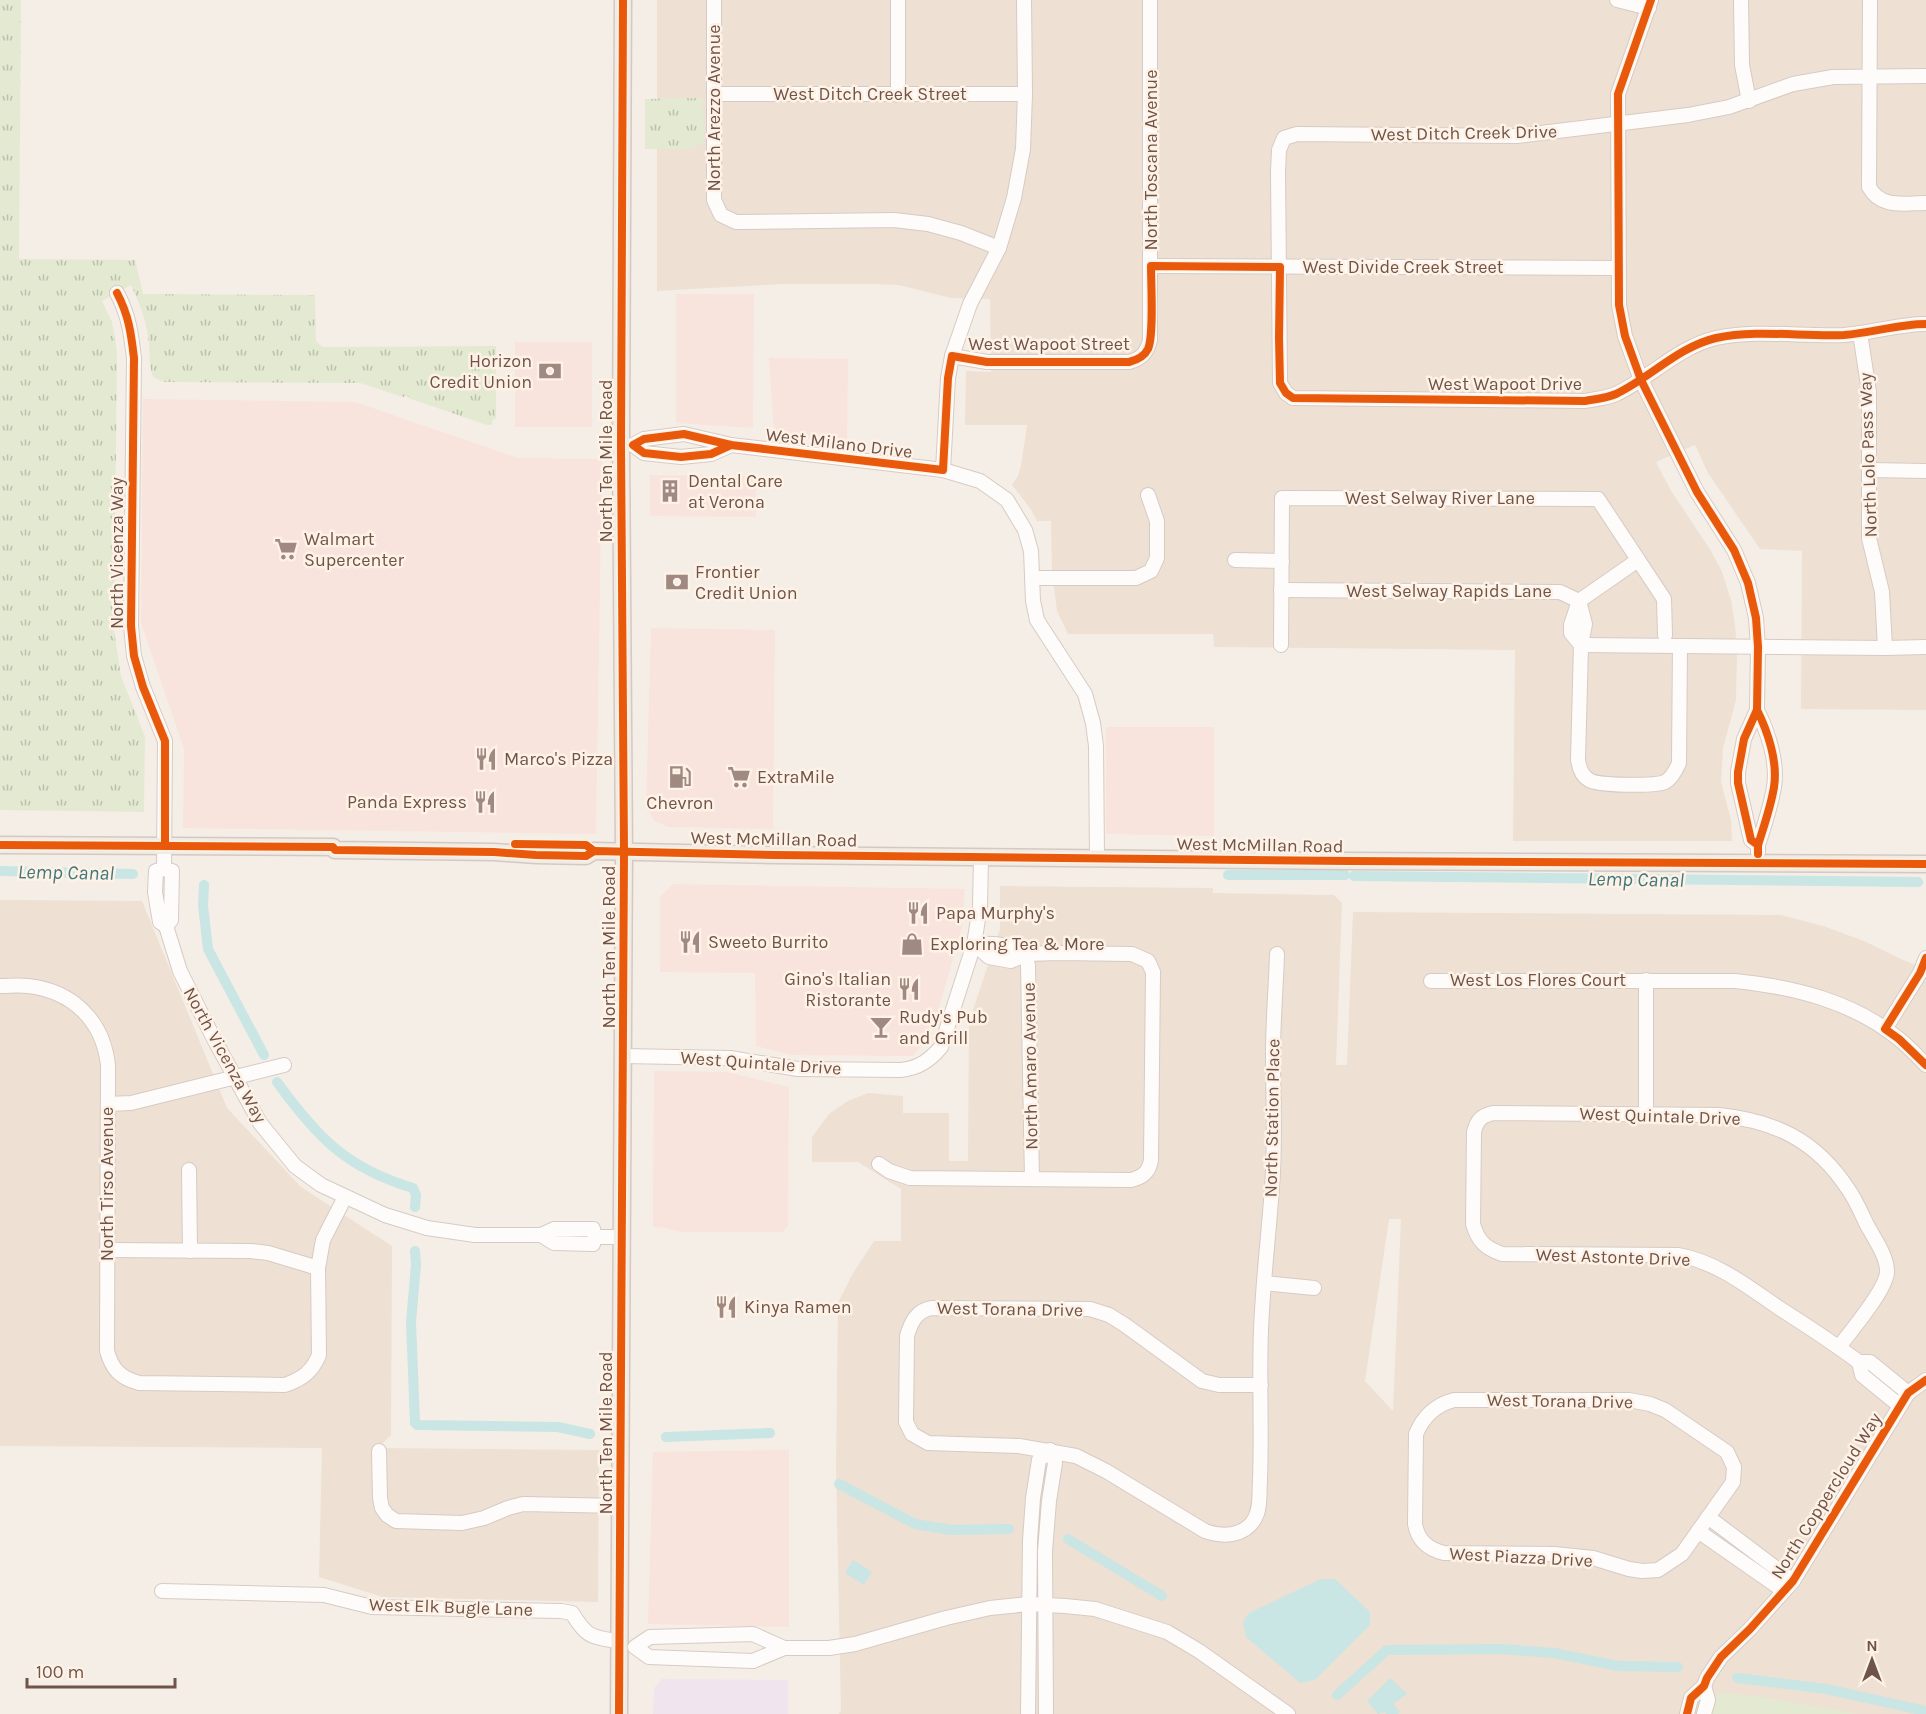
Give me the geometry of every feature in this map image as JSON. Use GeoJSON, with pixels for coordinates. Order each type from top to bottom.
{"type":"FeatureCollection","features":[{"type":"Feature","properties":{"kind":"main road","name":"North Ten Mile Road"},"geometry":{"type":"LineString","coordinates":[[619,1714],[625,1646],[621,1506],[627,445],[623,0]]}},
{"type":"Feature","properties":{"kind":"main road","name":"West McMillan Road"},"geometry":{"type":"LineString","coordinates":[[0,845],[333,848],[334,850],[494,852],[586,856],[594,851],[981,858],[1926,864]]}},
{"type":"Feature","properties":{"kind":"street","name":"North Arezzo Avenue"},"geometry":{"type":"LineString","coordinates":[[714,0],[714,200],[721,215],[736,222],[894,220],[928,224],[961,233],[999,248]]}},
{"type":"Feature","properties":{"kind":"street"},"geometry":{"type":"LineString","coordinates":[[898,0],[898,95]]}},
{"type":"Feature","properties":{"kind":"street"},"geometry":{"type":"LineString","coordinates":[[943,470],[947,387],[952,356],[970,304],[999,248],[1014,198],[1021,159],[1025,94],[1024,0]]}},
{"type":"Feature","properties":{"kind":"street","name":"North Toscana Avenue"},"geometry":{"type":"LineString","coordinates":[[1144,355],[1150,340],[1150,0]]}},
{"type":"Feature","properties":{"kind":"street"},"geometry":{"type":"LineString","coordinates":[[1617,0],[1650,4],[1618,94],[1619,305],[1625,336],[1641,380],[1697,492],[1734,550],[1748,583],[1756,618],[1757,710],[1744,739],[1738,783],[1751,840],[1758,845]]}},
{"type":"Feature","properties":{"kind":"street"},"geometry":{"type":"LineString","coordinates":[[1741,0],[1742,65],[1749,101]]}},
{"type":"Feature","properties":{"kind":"street"},"geometry":{"type":"LineString","coordinates":[[1870,0],[1869,187],[1873,195],[1881,201],[1926,203]]}},
{"type":"Feature","properties":{"kind":"street","name":"West Ditch Creek Drive"},"geometry":{"type":"LineString","coordinates":[[1280,267],[1279,150],[1284,138],[1297,134],[1517,136],[1688,115],[1730,107],[1793,84],[1833,77],[1926,76]]}},
{"type":"Feature","properties":{"kind":"street","name":"West Ditch Creek Street"},"geometry":{"type":"LineString","coordinates":[[714,94],[1025,94]]}},
{"type":"Feature","properties":{"kind":"street","name":"West Divide Creek Street"},"geometry":{"type":"LineString","coordinates":[[1151,266],[1618,268]]}},
{"type":"Feature","properties":{"kind":"street","name":"West Wapoot Drive"},"geometry":{"type":"LineString","coordinates":[[1280,267],[1278,338],[1280,383],[1286,393],[1293,398],[1584,401],[1614,395],[1684,351],[1715,339],[1742,335],[1844,335],[1926,324]]}},
{"type":"Feature","properties":{"kind":"street","name":"North Vicenza Way"},"geometry":{"type":"LineString","coordinates":[[117,293],[131,327],[134,358],[131,626],[134,656],[143,687],[165,741],[164,868],[156,871],[155,892],[160,922],[166,926],[180,971],[235,1077],[260,1123],[295,1166],[321,1185],[385,1215],[427,1228],[475,1235],[541,1234],[554,1229],[593,1229],[595,1237],[622,1237]]}},
{"type":"Feature","properties":{"kind":"street","name":"North Lolo Pass Way"},"geometry":{"type":"LineString","coordinates":[[1860,333],[1869,392],[1869,538],[1882,592],[1884,648]]}},
{"type":"Feature","properties":{"kind":"street","name":"West Wapoot Street"},"geometry":{"type":"LineString","coordinates":[[952,356],[987,362],[1129,362],[1144,355]]}},
{"type":"Feature","properties":{"kind":"street","name":"West Milano Drive"},"geometry":{"type":"LineString","coordinates":[[627,445],[644,439],[684,435],[730,445],[943,470],[980,481],[1007,500],[1025,530],[1030,551],[1033,601],[1037,620],[1085,694],[1093,723],[1096,746],[1097,858]]}},
{"type":"Feature","properties":{"kind":"street","name":"West Milano Drive"},"geometry":{"type":"LineString","coordinates":[[627,445],[644,453],[681,457],[711,454],[730,445]]}},
{"type":"Feature","properties":{"kind":"street"},"geometry":{"type":"LineString","coordinates":[[1869,470],[1926,471]]}},
{"type":"Feature","properties":{"kind":"street"},"geometry":{"type":"LineString","coordinates":[[1032,578],[1136,578],[1151,571],[1157,558],[1157,521],[1148,495]]}},
{"type":"Feature","properties":{"kind":"street","name":"West Selway River Lane"},"geometry":{"type":"LineString","coordinates":[[1282,561],[1282,498],[1598,499],[1638,560]]}},
{"type":"Feature","properties":{"kind":"street"},"geometry":{"type":"LineString","coordinates":[[1235,560],[1282,561],[1281,645]]}},
{"type":"Feature","properties":{"kind":"street"},"geometry":{"type":"LineString","coordinates":[[1665,635],[1664,599],[1638,560],[1580,601],[1585,631],[1581,645],[1578,760],[1581,771],[1589,780],[1601,783],[1658,784],[1669,779],[1679,763],[1680,646]]}},
{"type":"Feature","properties":{"kind":"street","name":"West Selway Rapids Lane"},"geometry":{"type":"LineString","coordinates":[[1281,591],[1560,592],[1580,601]]}},
{"type":"Feature","properties":{"kind":"street"},"geometry":{"type":"LineString","coordinates":[[1581,645],[1926,647]]}},
{"type":"Feature","properties":{"kind":"street"},"geometry":{"type":"LineString","coordinates":[[1757,710],[1764,724],[1775,773],[1775,785],[1758,845],[1758,863]]}},
{"type":"Feature","properties":{"kind":"street"},"geometry":{"type":"LineString","coordinates":[[879,1164],[889,1171],[910,1178],[1131,1180],[1144,1175],[1150,1168],[1152,1160],[1153,972],[1148,962],[1132,954],[1026,954],[1014,947],[993,943],[974,944],[980,907],[981,858]]}},
{"type":"Feature","properties":{"kind":"street","name":"West Quintale Drive"},"geometry":{"type":"LineString","coordinates":[[623,1056],[730,1058],[798,1069],[915,1069],[932,1057],[941,1047],[974,944]]}},
{"type":"Feature","properties":{"kind":"street","name":"North Amaro Avenue"},"geometry":{"type":"LineString","coordinates":[[1026,954],[1032,1179]]}},
{"type":"Feature","properties":{"kind":"street","name":"North Station Place"},"geometry":{"type":"LineString","coordinates":[[1050,1450],[1090,1462],[1215,1535],[1237,1534],[1255,1520],[1258,1509],[1261,1331],[1273,1170],[1273,1050],[1277,954]]}},
{"type":"Feature","properties":{"kind":"street"},"geometry":{"type":"LineString","coordinates":[[1885,1029],[1920,974],[1926,958]]}},
{"type":"Feature","properties":{"kind":"street"},"geometry":{"type":"LineString","coordinates":[[1646,980],[1646,1114]]}},
{"type":"Feature","properties":{"kind":"street","name":"West Los Flores Court"},"geometry":{"type":"LineString","coordinates":[[1431,981],[1646,980],[1735,981],[1772,984],[1808,992],[1854,1010],[1899,1039],[1926,1065]]}},
{"type":"Feature","properties":{"kind":"street","name":"North Tirso Avenue"},"geometry":{"type":"LineString","coordinates":[[0,986],[28,986],[51,991],[72,1000],[99,1030],[106,1051],[108,1104],[106,1351],[111,1365],[120,1375],[139,1383],[285,1385],[298,1380],[315,1365],[319,1355],[318,1268]]}},
{"type":"Feature","properties":{"kind":"street"},"geometry":{"type":"LineString","coordinates":[[108,1104],[131,1103],[284,1065]]}},
{"type":"Feature","properties":{"kind":"street","name":"West Quintale Drive"},"geometry":{"type":"LineString","coordinates":[[1483,1245],[1473,1224],[1473,1132],[1480,1118],[1493,1113],[1719,1115],[1745,1118],[1773,1126],[1798,1137],[1825,1161],[1848,1189],[1883,1257],[1887,1271],[1884,1284],[1839,1347]]}},
{"type":"Feature","properties":{"kind":"street"},"geometry":{"type":"LineString","coordinates":[[189,1170],[190,1251]]}},
{"type":"Feature","properties":{"kind":"street"},"geometry":{"type":"LineString","coordinates":[[107,1250],[251,1251],[268,1253],[318,1268],[323,1240],[345,1197]]}},
{"type":"Feature","properties":{"kind":"street","name":"West Astonte Drive"},"geometry":{"type":"LineString","coordinates":[[1483,1245],[1502,1254],[1678,1255],[1712,1264],[1859,1362],[1863,1375],[1900,1406]]}},
{"type":"Feature","properties":{"kind":"street"},"geometry":{"type":"LineString","coordinates":[[1264,1283],[1314,1288]]}},
{"type":"Feature","properties":{"kind":"street","name":"West Torana Drive"},"geometry":{"type":"LineString","coordinates":[[1050,1450],[1019,1446],[928,1443],[912,1434],[906,1422],[906,1336],[911,1323],[919,1313],[932,1308],[1090,1309],[1125,1324],[1202,1381],[1219,1385],[1261,1385]]}},
{"type":"Feature","properties":{"kind":"street","name":"West Astonte Drive"},"geometry":{"type":"LineString","coordinates":[[1859,1362],[1870,1362],[1908,1393]]}},
{"type":"Feature","properties":{"kind":"street","name":"North Coppercloud Way"},"geometry":{"type":"LineString","coordinates":[[1687,1714],[1691,1698],[1704,1686],[1721,1657],[1750,1629],[1788,1586],[1908,1393],[1926,1380]]}},
{"type":"Feature","properties":{"kind":"street","name":"West Torana Drive"},"geometry":{"type":"LineString","coordinates":[[1422,1541],[1416,1533],[1415,1524],[1416,1434],[1420,1423],[1436,1408],[1444,1403],[1459,1400],[1629,1400],[1665,1410],[1727,1452],[1734,1467],[1733,1482],[1708,1517]]}},
{"type":"Feature","properties":{"kind":"street"},"geometry":{"type":"LineString","coordinates":[[379,1450],[382,1508],[387,1515],[400,1522],[451,1524],[484,1518],[524,1504],[621,1506]]}},
{"type":"Feature","properties":{"kind":"street"},"geometry":{"type":"LineString","coordinates":[[1028,1714],[1030,1541],[1033,1498],[1039,1460],[1050,1450],[1055,1463],[1045,1551],[1046,1714]]}},
{"type":"Feature","properties":{"kind":"street"},"geometry":{"type":"LineString","coordinates":[[1708,1517],[1788,1586],[1698,1531],[1708,1517]]}},
{"type":"Feature","properties":{"kind":"street","name":"West Piazza Drive"},"geometry":{"type":"LineString","coordinates":[[1422,1541],[1431,1550],[1444,1554],[1554,1554],[1593,1558],[1642,1571],[1658,1570],[1682,1554],[1698,1531]]}},
{"type":"Feature","properties":{"kind":"street","name":"West Elk Bugle Lane"},"geometry":{"type":"LineString","coordinates":[[162,1591],[324,1595],[372,1607],[561,1611],[572,1613],[584,1631],[589,1634],[625,1646],[649,1658],[753,1661],[784,1648]]}},
{"type":"Feature","properties":{"kind":"street"},"geometry":{"type":"LineString","coordinates":[[625,1646],[650,1637],[753,1634],[784,1648],[829,1648],[855,1644],[968,1612],[1029,1604],[1095,1609],[1167,1632],[1199,1651],[1288,1714]]}},
{"type":"Feature","properties":{"kind":"street","name":"North Coppercloud Way"},"geometry":{"type":"LineString","coordinates":[[1704,1686],[1708,1700],[1704,1714]]}},
{"type":"Feature","properties":{"kind":"shaded area"},"geometry":{"type":"Polygon","coordinates":[[[657,0],[1926,0],[1926,710],[1801,709],[1802,551],[1760,549],[1708,473],[1695,445],[1656,462],[1670,489],[1711,551],[1722,572],[1731,600],[1737,652],[1736,700],[1723,748],[1721,782],[1731,820],[1732,841],[1513,841],[1515,650],[1214,647],[1213,634],[1068,634],[1057,611],[1052,571],[1051,521],[1037,521],[1012,485],[1021,466],[1027,425],[965,425],[966,371],[991,372],[990,299],[951,298],[899,285],[873,284],[783,284],[657,291],[657,0]]]}},
{"type":"Feature","properties":{"kind":"shaded area"},"geometry":{"type":"Polygon","coordinates":[[[676,294],[754,294],[753,428],[676,423],[676,294]]]}},
{"type":"Feature","properties":{"kind":"shaded area"},"geometry":{"type":"Polygon","coordinates":[[[515,342],[592,342],[592,427],[515,427],[515,342]]]}},
{"type":"Feature","properties":{"kind":"shaded area"},"geometry":{"type":"Polygon","coordinates":[[[769,358],[848,359],[847,443],[774,434],[769,358]]]}},
{"type":"Feature","properties":{"kind":"shaded area"},"geometry":{"type":"Polygon","coordinates":[[[143,399],[355,402],[518,458],[602,459],[596,834],[183,828],[184,749],[141,623],[143,399]]]}},
{"type":"Feature","properties":{"kind":"shaded area"},"geometry":{"type":"Polygon","coordinates":[[[650,475],[756,476],[756,517],[650,516],[650,475]]]}},
{"type":"Feature","properties":{"kind":"shaded area"},"geometry":{"type":"Polygon","coordinates":[[[651,628],[775,630],[773,829],[668,827],[654,821],[646,807],[651,628]]]}},
{"type":"Feature","properties":{"kind":"shaded area"},"geometry":{"type":"Polygon","coordinates":[[[1106,727],[1214,727],[1214,836],[1106,834],[1106,727]]]}},
{"type":"Feature","properties":{"kind":"shaded area"},"geometry":{"type":"Polygon","coordinates":[[[673,884],[965,889],[962,928],[937,1015],[920,1047],[913,1056],[790,1055],[756,1046],[755,973],[660,972],[660,897],[673,884]]]}},
{"type":"Feature","properties":{"kind":"shaded area"},"geometry":{"type":"Polygon","coordinates":[[[1000,886],[1213,888],[1213,893],[1334,895],[1342,903],[1336,1065],[1347,1065],[1353,912],[1781,915],[1823,926],[1864,941],[1926,969],[1926,1714],[839,1714],[841,1710],[836,1466],[838,1303],[852,1275],[874,1241],[901,1241],[901,1189],[858,1162],[812,1162],[812,1137],[829,1114],[848,1101],[868,1093],[903,1096],[903,1113],[949,1113],[949,1161],[968,1161],[969,1022],[1000,929],[1000,886]],[[1389,1219],[1365,1381],[1393,1411],[1401,1219],[1389,1219]]]}},
{"type":"Feature","properties":{"kind":"shaded area"},"geometry":{"type":"Polygon","coordinates":[[[0,900],[142,901],[227,1108],[301,1187],[392,1246],[391,1435],[378,1448],[599,1450],[598,1602],[383,1597],[319,1577],[322,1448],[0,1446],[0,900]]]}},
{"type":"Feature","properties":{"kind":"shaded area"},"geometry":{"type":"Polygon","coordinates":[[[654,1071],[727,1072],[789,1087],[788,1226],[783,1232],[682,1232],[653,1227],[654,1071]]]}},
{"type":"Feature","properties":{"kind":"shaded area"},"geometry":{"type":"Polygon","coordinates":[[[789,1450],[789,1627],[648,1624],[653,1452],[789,1450]]]}},
{"type":"Feature","properties":{"kind":"shaded area"},"geometry":{"type":"Polygon","coordinates":[[[662,1679],[788,1680],[788,1714],[653,1714],[654,1688],[662,1679]]]}},
{"type":"Feature","properties":{"kind":"green space"},"geometry":{"type":"Polygon","coordinates":[[[0,0],[21,0],[19,259],[135,260],[143,294],[313,295],[315,296],[316,341],[322,347],[496,346],[496,418],[492,421],[492,425],[487,425],[407,396],[403,397],[360,383],[164,382],[153,377],[147,329],[131,285],[102,301],[112,322],[117,351],[114,630],[121,676],[145,737],[144,812],[0,810],[0,0]]]}},
{"type":"Feature","properties":{"kind":"green space"},"geometry":{"type":"Polygon","coordinates":[[[703,98],[704,144],[697,145],[694,149],[645,149],[645,99],[703,98]]]}},
{"type":"Feature","properties":{"kind":"green space"},"geometry":{"type":"Polygon","coordinates":[[[1718,1693],[1763,1697],[1857,1714],[1712,1714],[1718,1693]]]}},
{"type":"Feature","properties":{"kind":"water"},"geometry":{"type":"Polygon","coordinates":[[[853,1560],[872,1572],[864,1585],[845,1573],[853,1560]]]}},
{"type":"Feature","properties":{"kind":"water"},"geometry":{"type":"Polygon","coordinates":[[[1321,1579],[1335,1579],[1370,1612],[1370,1625],[1315,1680],[1300,1683],[1246,1637],[1243,1622],[1249,1613],[1321,1579]]]}},
{"type":"Feature","properties":{"kind":"water"},"geometry":{"type":"Polygon","coordinates":[[[1390,1678],[1407,1694],[1393,1704],[1400,1712],[1398,1714],[1384,1712],[1378,1714],[1367,1701],[1390,1678]]]}},
{"type":"Feature","properties":{"kind":"waterway","name":"Lemp Canal"},"geometry":{"type":"LineString","coordinates":[[0,871],[133,874]]}},
{"type":"Feature","properties":{"kind":"waterway","name":"Lemp Canal"},"geometry":{"type":"LineString","coordinates":[[1228,875],[1345,875]]}},
{"type":"Feature","properties":{"kind":"waterway","name":"Lemp Canal"},"geometry":{"type":"LineString","coordinates":[[1354,876],[1918,882]]}},
{"type":"Feature","properties":{"kind":"waterway"},"geometry":{"type":"LineString","coordinates":[[204,885],[203,905],[208,949],[264,1055]]}},
{"type":"Feature","properties":{"kind":"waterway"},"geometry":{"type":"LineString","coordinates":[[277,1082],[306,1119],[335,1148],[369,1171],[413,1188],[416,1195],[415,1207]]}},
{"type":"Feature","properties":{"kind":"waterway"},"geometry":{"type":"LineString","coordinates":[[415,1251],[411,1322],[415,1423],[417,1425],[558,1427],[590,1434]]}},
{"type":"Feature","properties":{"kind":"waterway"},"geometry":{"type":"LineString","coordinates":[[666,1437],[770,1433]]}},
{"type":"Feature","properties":{"kind":"waterway"},"geometry":{"type":"LineString","coordinates":[[839,1484],[915,1524],[951,1530],[1009,1529]]}},
{"type":"Feature","properties":{"kind":"waterway"},"geometry":{"type":"LineString","coordinates":[[1068,1539],[1162,1596]]}},
{"type":"Feature","properties":{"kind":"waterway"},"geometry":{"type":"LineString","coordinates":[[1337,1695],[1387,1650],[1501,1649],[1554,1653],[1618,1666],[1678,1667]]}},
{"type":"Feature","properties":{"kind":"waterway"},"geometry":{"type":"LineString","coordinates":[[1737,1678],[1826,1689],[1926,1711]]}},
{"type":"Feature","properties":{"kind":"cycle path"},"geometry":{"type":"LineString","coordinates":[[619,1714],[624,852],[621,445],[623,0]]}},
{"type":"Feature","properties":{"kind":"cycle path"},"geometry":{"type":"LineString","coordinates":[[1651,0],[1618,94],[1619,305],[1625,336],[1641,380],[1697,492],[1734,550],[1748,583],[1756,618],[1757,710],[1744,739],[1738,783],[1751,840],[1758,845]]}},
{"type":"Feature","properties":{"kind":"cycle path"},"geometry":{"type":"LineString","coordinates":[[731,445],[711,454],[681,457],[644,453],[633,445],[644,439],[684,434],[731,445],[943,470],[948,378],[952,356],[987,362],[1129,362],[1137,359],[1146,352],[1150,342],[1151,266],[1280,267],[1280,383],[1286,393],[1293,398],[1585,401],[1616,394],[1689,348],[1716,338],[1747,334],[1844,335],[1905,325],[1926,324]]}},
{"type":"Feature","properties":{"kind":"cycle path"},"geometry":{"type":"LineString","coordinates":[[117,293],[129,325],[134,358],[131,626],[134,656],[143,687],[165,741],[165,846]]}},
{"type":"Feature","properties":{"kind":"cycle path"},"geometry":{"type":"LineString","coordinates":[[1757,710],[1771,747],[1775,768],[1774,787],[1758,845],[1758,854]]}},
{"type":"Feature","properties":{"kind":"cycle path"},"geometry":{"type":"LineString","coordinates":[[515,844],[586,845],[594,851]]}},
{"type":"Feature","properties":{"kind":"cycle path"},"geometry":{"type":"LineString","coordinates":[[0,845],[333,847],[335,850],[494,852],[586,856],[594,851],[1349,861],[1926,864]]}},
{"type":"Feature","properties":{"kind":"cycle path"},"geometry":{"type":"LineString","coordinates":[[1926,958],[1920,973],[1885,1029],[1926,1065]]}},
{"type":"Feature","properties":{"kind":"cycle path"},"geometry":{"type":"LineString","coordinates":[[1687,1714],[1691,1698],[1704,1686],[1721,1657],[1793,1581],[1908,1393],[1926,1380]]}},
{"type":"Feature","properties":{"kind":"place","name":"Horizon Credit Union"},"geometry":{"type":"Point","coordinates":[550,371]}},
{"type":"Feature","properties":{"kind":"place","name":"Dental Care at Verona"},"geometry":{"type":"Point","coordinates":[670,491]}},
{"type":"Feature","properties":{"kind":"place","name":"Walmart Supercenter"},"geometry":{"type":"Point","coordinates":[286,549]}},
{"type":"Feature","properties":{"kind":"place","name":"Frontier Credit Union"},"geometry":{"type":"Point","coordinates":[677,582]}},
{"type":"Feature","properties":{"kind":"place","name":"Marco's Pizza"},"geometry":{"type":"Point","coordinates":[486,759]}},
{"type":"Feature","properties":{"kind":"place","name":"Chevron"},"geometry":{"type":"Point","coordinates":[680,777]}},
{"type":"Feature","properties":{"kind":"place","name":"ExtraMile"},"geometry":{"type":"Point","coordinates":[739,777]}},
{"type":"Feature","properties":{"kind":"place","name":"Panda Express"},"geometry":{"type":"Point","coordinates":[485,802]}},
{"type":"Feature","properties":{"kind":"place","name":"Papa Murphy's"},"geometry":{"type":"Point","coordinates":[918,913]}},
{"type":"Feature","properties":{"kind":"place","name":"Sweeto Burrito"},"geometry":{"type":"Point","coordinates":[690,942]}},
{"type":"Feature","properties":{"kind":"place","name":"Exploring Tea & More"},"geometry":{"type":"Point","coordinates":[912,944]}},
{"type":"Feature","properties":{"kind":"place","name":"Gino's Italian Ristorante"},"geometry":{"type":"Point","coordinates":[909,989]}},
{"type":"Feature","properties":{"kind":"place","name":"Rudy's Pub and Grill"},"geometry":{"type":"Point","coordinates":[881,1027]}},
{"type":"Feature","properties":{"kind":"place","name":"Kinya Ramen"},"geometry":{"type":"Point","coordinates":[726,1307]}}]}
